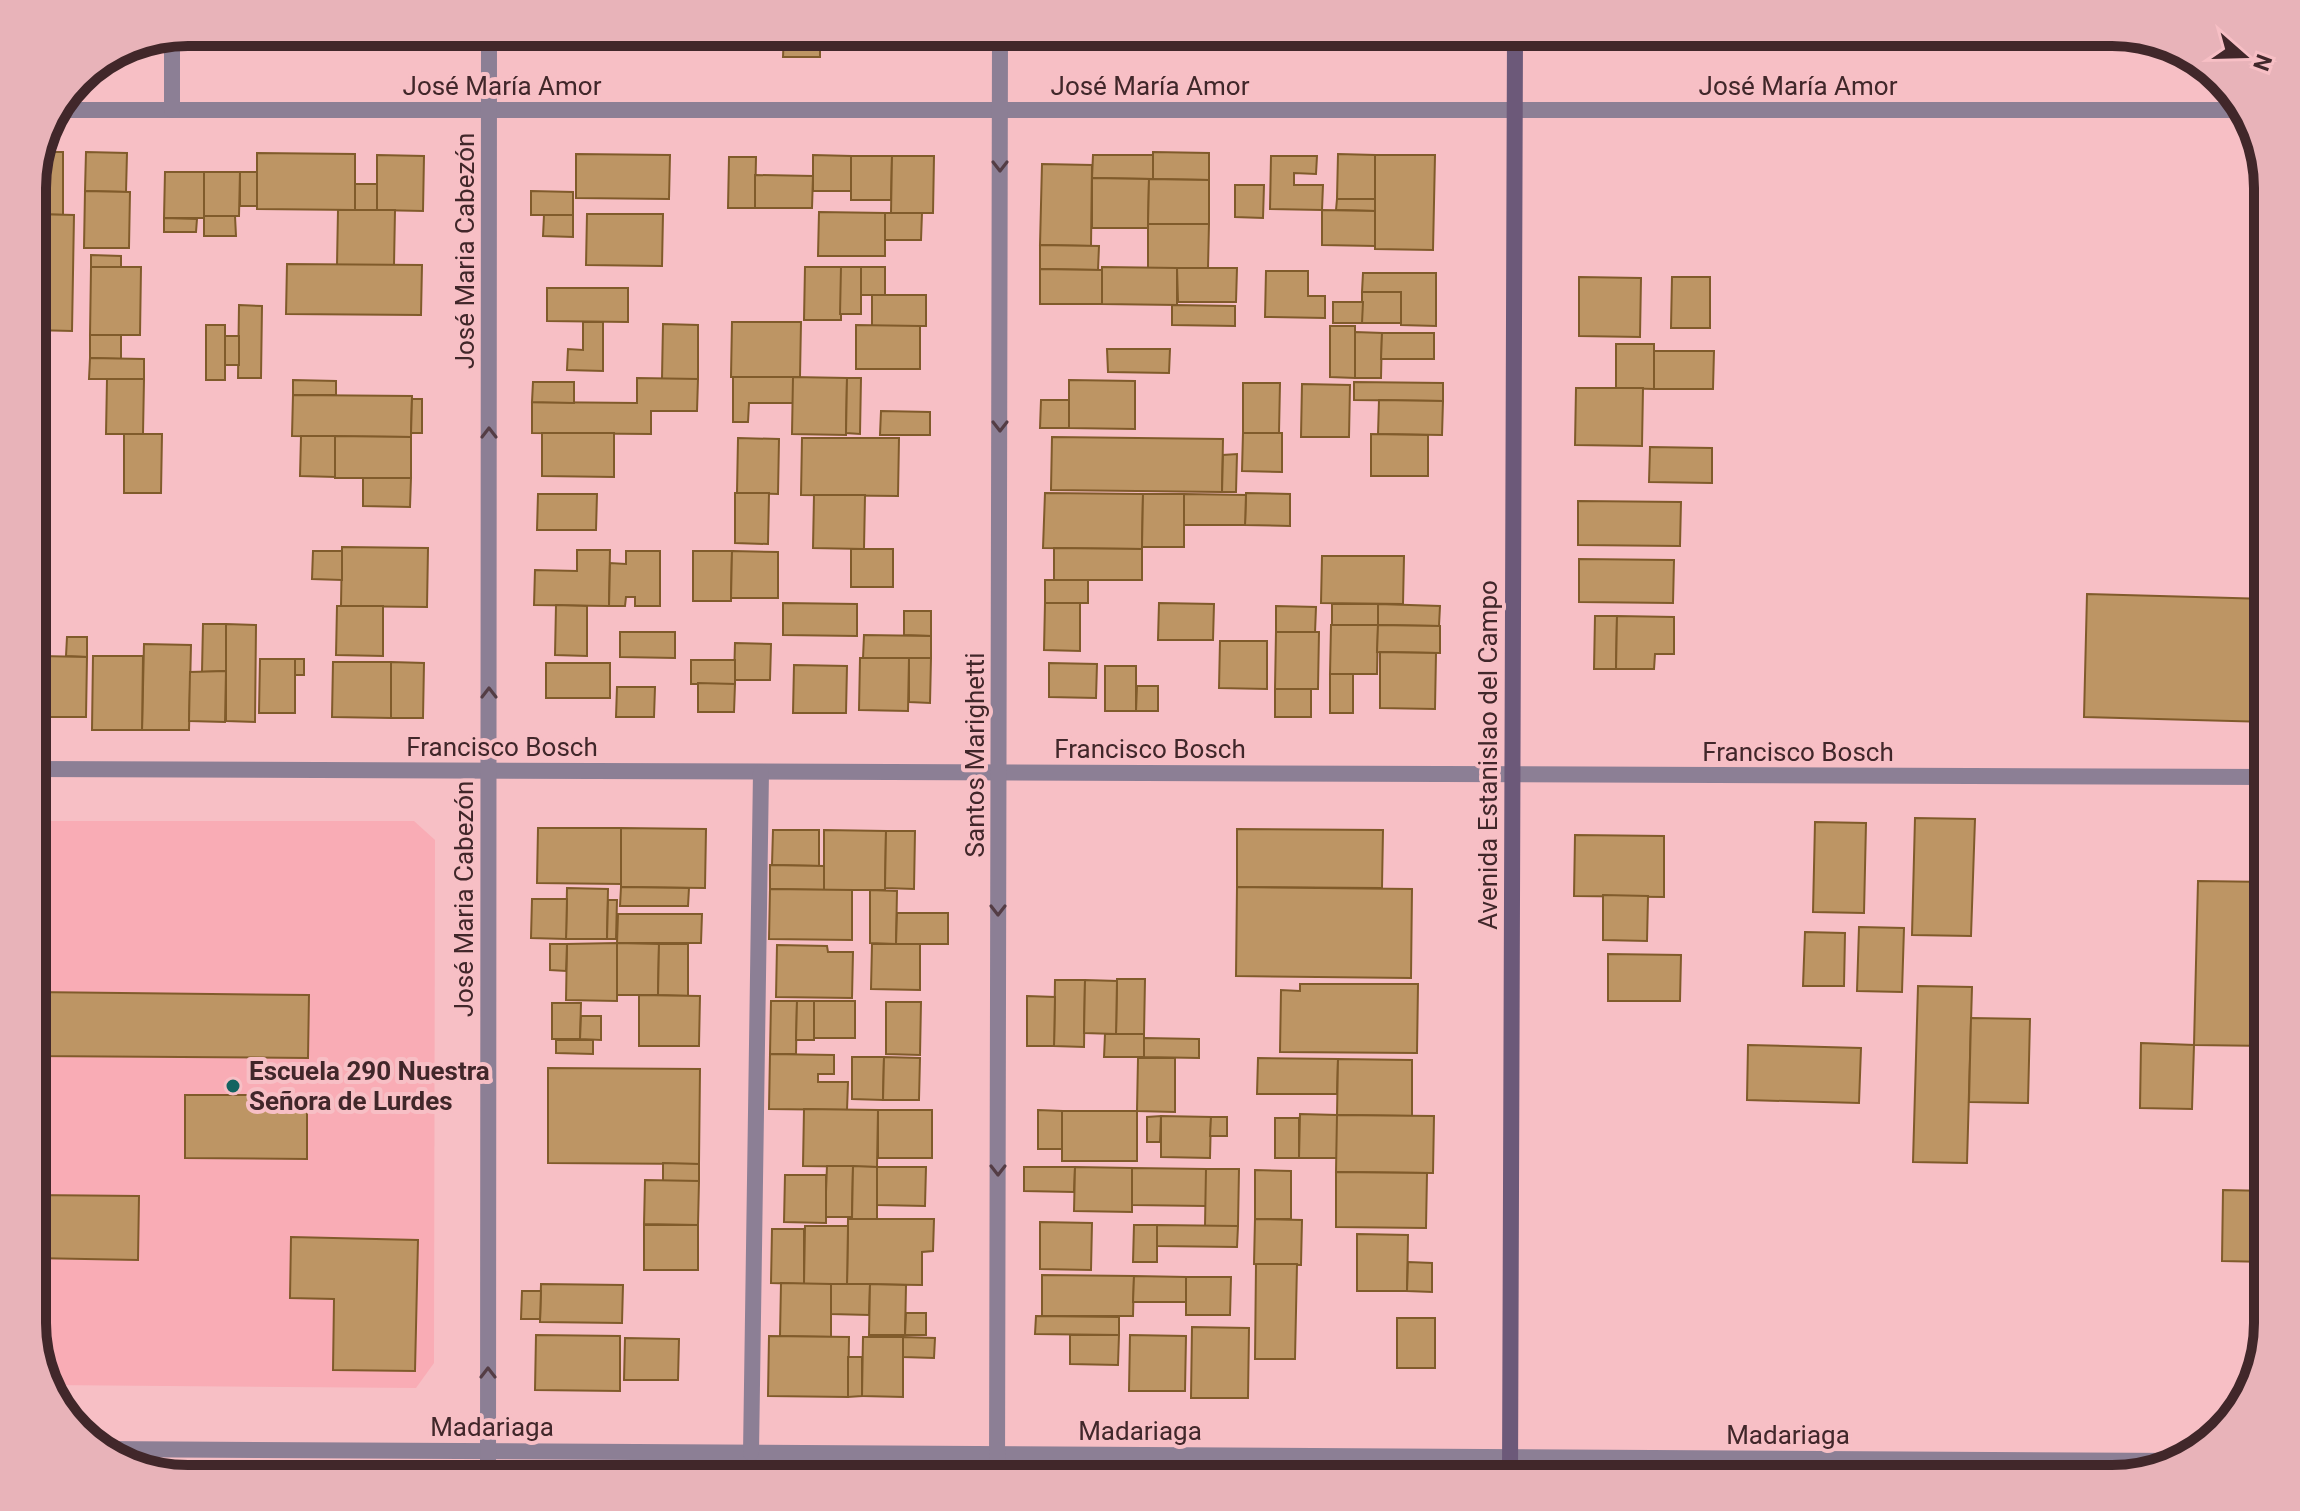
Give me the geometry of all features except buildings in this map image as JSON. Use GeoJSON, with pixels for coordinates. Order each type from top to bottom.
{"type":"FeatureCollection","features":[{"type":"Feature","properties":{"kind":"main road","name":"Avenida Estanislao del Campo"},"geometry":{"type":"LineString","coordinates":[[1510,1465],[1515,46]]}},
{"type":"Feature","properties":{"kind":"street","name":"José Maria Cabezón"},"geometry":{"type":"LineString","coordinates":[[488,1465],[489,46]]}},
{"type":"Feature","properties":{"kind":"street","name":"Santos Marighetti"},"geometry":{"type":"LineString","coordinates":[[997,1465],[1000,46]]}},
{"type":"Feature","properties":{"kind":"street"},"geometry":{"type":"LineString","coordinates":[[172,47],[172,110]]}},
{"type":"Feature","properties":{"kind":"street","name":"José María Amor"},"geometry":{"type":"LineString","coordinates":[[69,110],[2231,110]]}},
{"type":"Feature","properties":{"kind":"street","name":"Francisco Bosch"},"geometry":{"type":"LineString","coordinates":[[46,769],[2254,777]]}},
{"type":"Feature","properties":{"kind":"street"},"geometry":{"type":"LineString","coordinates":[[751,1453],[761,772]]}},
{"type":"Feature","properties":{"kind":"street","name":"Madariaga"},"geometry":{"type":"LineString","coordinates":[[123,1449],[1510,1457],[1883,1465]]}},
{"type":"Feature","properties":{"kind":"shaded area","name":"Escuela 290 Nuestra Señora de Lurdes"},"geometry":{"type":"Polygon","coordinates":[[[46,821],[414,821],[435,840],[434,1363],[416,1388],[61,1385],[51,1360],[46,1332],[46,821]]]}},
{"type":"Feature","properties":{"kind":"place","name":"Escuela 290 Nuestra Señora de Lurdes"},"geometry":{"type":"Point","coordinates":[233,1086]}}]}
